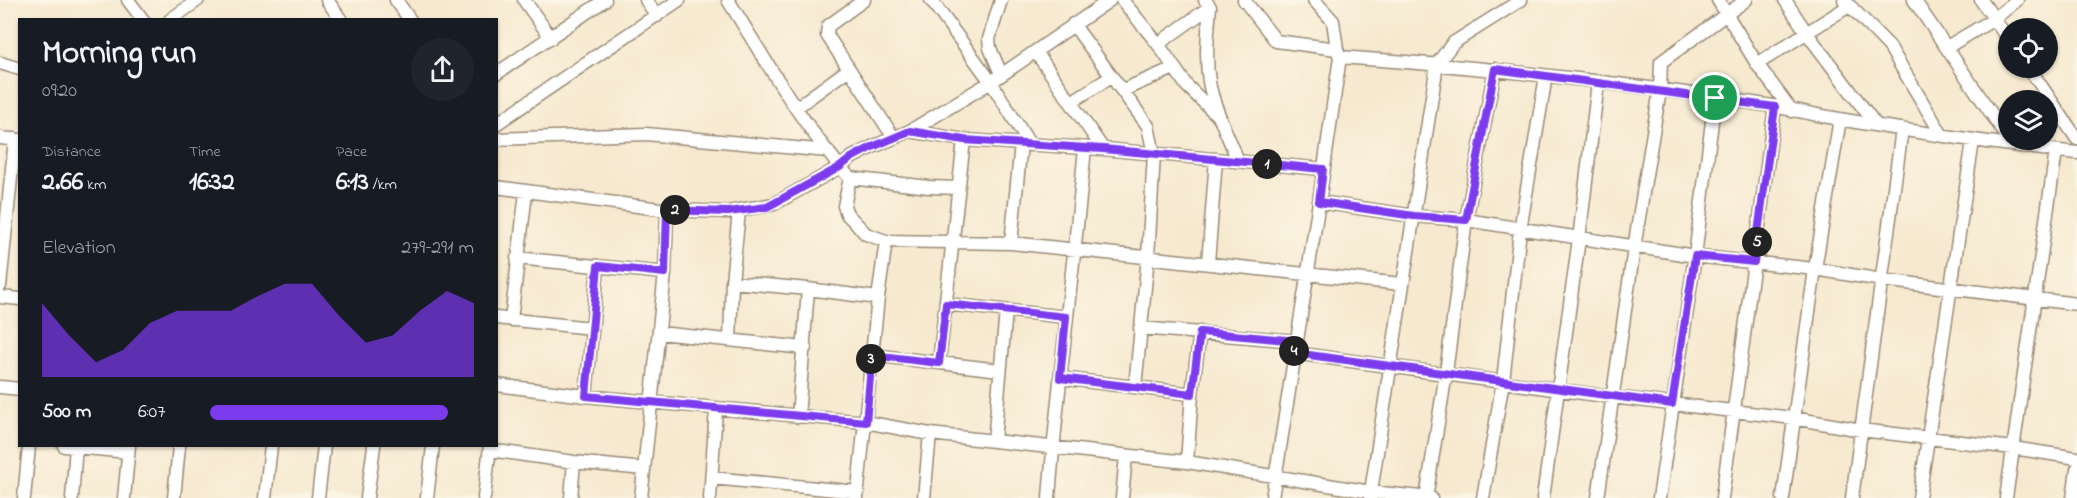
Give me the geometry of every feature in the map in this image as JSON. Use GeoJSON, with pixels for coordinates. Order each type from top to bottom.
{"type":"FeatureCollection","features":[{"type":"Feature","properties":{"kind":"street"},"geometry":{"type":"LineString","coordinates":[[129,0],[142,18]]}},
{"type":"Feature","properties":{"kind":"street"},"geometry":{"type":"LineString","coordinates":[[173,18],[198,0]]}},
{"type":"Feature","properties":{"kind":"street"},"geometry":{"type":"LineString","coordinates":[[327,0],[340,18]]}},
{"type":"Feature","properties":{"kind":"street"},"geometry":{"type":"LineString","coordinates":[[396,0],[409,18]]}},
{"type":"Feature","properties":{"kind":"street"},"geometry":{"type":"LineString","coordinates":[[524,0],[551,38]]}},
{"type":"Feature","properties":{"kind":"street"},"geometry":{"type":"LineString","coordinates":[[498,73],[605,0]]}},
{"type":"Feature","properties":{"kind":"street"},"geometry":{"type":"LineString","coordinates":[[646,0],[657,16]]}},
{"type":"Feature","properties":{"kind":"street"},"geometry":{"type":"LineString","coordinates":[[498,123],[679,0]]}},
{"type":"Feature","properties":{"kind":"street"},"geometry":{"type":"LineString","coordinates":[[728,0],[797,107],[850,178],[958,188]]}},
{"type":"Feature","properties":{"kind":"street"},"geometry":{"type":"LineString","coordinates":[[864,0],[828,26],[826,35],[894,138]]}},
{"type":"Feature","properties":{"kind":"street"},"geometry":{"type":"LineString","coordinates":[[932,0],[996,78]]}},
{"type":"Feature","properties":{"kind":"street"},"geometry":{"type":"LineString","coordinates":[[1001,0],[989,39],[990,48],[996,78],[1025,144],[1011,243]]}},
{"type":"Feature","properties":{"kind":"street"},"geometry":{"type":"LineString","coordinates":[[498,187],[667,210],[728,212],[774,204],[840,167],[851,158],[910,131],[1036,52],[1110,0]]}},
{"type":"Feature","properties":{"kind":"street"},"geometry":{"type":"LineString","coordinates":[[1122,0],[1158,44],[1187,86],[1220,117]]}},
{"type":"Feature","properties":{"kind":"street"},"geometry":{"type":"LineString","coordinates":[[1244,0],[1276,41],[1338,53],[1495,69],[1660,90],[1973,141],[1998,141]]}},
{"type":"Feature","properties":{"kind":"street"},"geometry":{"type":"LineString","coordinates":[[1272,498],[1319,202],[1338,53],[1333,21],[1314,0]]}},
{"type":"Feature","properties":{"kind":"street"},"geometry":{"type":"LineString","coordinates":[[1371,495],[1437,64],[1453,43],[1521,0]]}},
{"type":"Feature","properties":{"kind":"street"},"geometry":{"type":"LineString","coordinates":[[1718,0],[1757,64],[1792,111]]}},
{"type":"Feature","properties":{"kind":"street"},"geometry":{"type":"LineString","coordinates":[[1598,498],[1634,248],[1660,90],[1661,62],[1746,0]]}},
{"type":"Feature","properties":{"kind":"street"},"geometry":{"type":"LineString","coordinates":[[1785,0],[1806,32],[1876,125]]}},
{"type":"Feature","properties":{"kind":"street"},"geometry":{"type":"LineString","coordinates":[[1914,0],[1998,122]]}},
{"type":"Feature","properties":{"kind":"street"},"geometry":{"type":"LineString","coordinates":[[1981,0],[1998,25]]}},
{"type":"Feature","properties":{"kind":"street"},"geometry":{"type":"LineString","coordinates":[[1947,47],[1994,19],[2017,0]]}},
{"type":"Feature","properties":{"kind":"street"},"geometry":{"type":"LineString","coordinates":[[1757,64],[1846,3],[1888,46],[1942,135]]}},
{"type":"Feature","properties":{"kind":"street"},"geometry":{"type":"LineString","coordinates":[[1158,44],[1208,4]]}},
{"type":"Feature","properties":{"kind":"street"},"geometry":{"type":"LineString","coordinates":[[1208,4],[1206,47],[1209,82],[1238,161]]}},
{"type":"Feature","properties":{"kind":"street"},"geometry":{"type":"LineString","coordinates":[[1073,24],[1148,126],[1154,154],[1148,257],[1135,387]]}},
{"type":"Feature","properties":{"kind":"street"},"geometry":{"type":"LineString","coordinates":[[1036,52],[1103,149]]}},
{"type":"Feature","properties":{"kind":"street"},"geometry":{"type":"LineString","coordinates":[[0,63],[18,68]]}},
{"type":"Feature","properties":{"kind":"street"},"geometry":{"type":"LineString","coordinates":[[1123,90],[1174,68]]}},
{"type":"Feature","properties":{"kind":"street"},"geometry":{"type":"LineString","coordinates":[[797,107],[849,69]]}},
{"type":"Feature","properties":{"kind":"street"},"geometry":{"type":"LineString","coordinates":[[1426,498],[1446,373],[1466,220],[1495,69]]}},
{"type":"Feature","properties":{"kind":"street"},"geometry":{"type":"LineString","coordinates":[[1483,498],[1503,381],[1520,230],[1546,76]]}},
{"type":"Feature","properties":{"kind":"street"},"geometry":{"type":"LineString","coordinates":[[1071,102],[1111,77]]}},
{"type":"Feature","properties":{"kind":"street"},"geometry":{"type":"LineString","coordinates":[[2036,78],[2077,139]]}},
{"type":"Feature","properties":{"kind":"street"},"geometry":{"type":"LineString","coordinates":[[1543,498],[1598,82]]}},
{"type":"Feature","properties":{"kind":"street"},"geometry":{"type":"LineString","coordinates":[[1659,498],[1695,256],[1715,98]]}},
{"type":"Feature","properties":{"kind":"street"},"geometry":{"type":"LineString","coordinates":[[1722,498],[1732,410],[1775,107]]}},
{"type":"Feature","properties":{"kind":"street"},"geometry":{"type":"LineString","coordinates":[[1782,498],[1815,269],[1840,119]]}},
{"type":"Feature","properties":{"kind":"street"},"geometry":{"type":"LineString","coordinates":[[1852,498],[1902,129]]}},
{"type":"Feature","properties":{"kind":"street"},"geometry":{"type":"LineString","coordinates":[[910,131],[964,140],[1103,149],[1323,169]]}},
{"type":"Feature","properties":{"kind":"street"},"geometry":{"type":"LineString","coordinates":[[498,139],[646,134],[828,151]]}},
{"type":"Feature","properties":{"kind":"street"},"geometry":{"type":"LineString","coordinates":[[0,138],[17,139],[0,286]]}},
{"type":"Feature","properties":{"kind":"street"},"geometry":{"type":"LineString","coordinates":[[939,363],[964,140]]}},
{"type":"Feature","properties":{"kind":"street"},"geometry":{"type":"LineString","coordinates":[[1919,498],[1973,141]]}},
{"type":"Feature","properties":{"kind":"street"},"geometry":{"type":"LineString","coordinates":[[1049,498],[1066,317],[1076,249],[1084,148]]}},
{"type":"Feature","properties":{"kind":"street"},"geometry":{"type":"LineString","coordinates":[[2052,150],[2077,153]]}},
{"type":"Feature","properties":{"kind":"street"},"geometry":{"type":"LineString","coordinates":[[2006,498],[2056,151]]}},
{"type":"Feature","properties":{"kind":"street"},"geometry":{"type":"LineString","coordinates":[[1208,263],[1216,159]]}},
{"type":"Feature","properties":{"kind":"street"},"geometry":{"type":"LineString","coordinates":[[850,178],[844,206],[847,214],[866,234],[886,241],[1011,243],[1402,284]]}},
{"type":"Feature","properties":{"kind":"street"},"geometry":{"type":"LineString","coordinates":[[511,320],[526,192]]}},
{"type":"Feature","properties":{"kind":"street"},"geometry":{"type":"LineString","coordinates":[[1319,202],[1414,216],[1466,220],[1634,248],[1815,269],[1882,280],[2035,297],[2077,304]]}},
{"type":"Feature","properties":{"kind":"street"},"geometry":{"type":"LineString","coordinates":[[641,498],[665,273],[667,210]]}},
{"type":"Feature","properties":{"kind":"street"},"geometry":{"type":"LineString","coordinates":[[730,339],[732,282],[739,211]]}},
{"type":"Feature","properties":{"kind":"street"},"geometry":{"type":"LineString","coordinates":[[712,478],[784,492],[857,495],[886,241]]}},
{"type":"Feature","properties":{"kind":"street"},"geometry":{"type":"LineString","coordinates":[[517,258],[665,273]]}},
{"type":"Feature","properties":{"kind":"street"},"geometry":{"type":"LineString","coordinates":[[586,396],[598,266]]}},
{"type":"Feature","properties":{"kind":"street"},"geometry":{"type":"LineString","coordinates":[[732,282],[878,298]]}},
{"type":"Feature","properties":{"kind":"street"},"geometry":{"type":"LineString","coordinates":[[798,417],[808,289]]}},
{"type":"Feature","properties":{"kind":"street"},"geometry":{"type":"LineString","coordinates":[[0,297],[18,300]]}},
{"type":"Feature","properties":{"kind":"street"},"geometry":{"type":"LineString","coordinates":[[946,304],[1066,317]]}},
{"type":"Feature","properties":{"kind":"street"},"geometry":{"type":"LineString","coordinates":[[994,441],[1006,311]]}},
{"type":"Feature","properties":{"kind":"street"},"geometry":{"type":"LineString","coordinates":[[498,318],[591,328]]}},
{"type":"Feature","properties":{"kind":"street"},"geometry":{"type":"LineString","coordinates":[[1140,328],[1200,332],[1295,347],[1390,366],[1612,397],[1793,418],[1861,430],[2077,458]]}},
{"type":"Feature","properties":{"kind":"street"},"geometry":{"type":"LineString","coordinates":[[1187,462],[1200,332]]}},
{"type":"Feature","properties":{"kind":"street"},"geometry":{"type":"LineString","coordinates":[[658,333],[805,348]]}},
{"type":"Feature","properties":{"kind":"street"},"geometry":{"type":"LineString","coordinates":[[872,355],[1000,370]]}},
{"type":"Feature","properties":{"kind":"street"},"geometry":{"type":"LineString","coordinates":[[1060,378],[1192,394]]}},
{"type":"Feature","properties":{"kind":"street"},"geometry":{"type":"LineString","coordinates":[[498,386],[866,422],[930,434],[1187,462],[1371,495],[1431,498]]}},
{"type":"Feature","properties":{"kind":"street"},"geometry":{"type":"LineString","coordinates":[[0,387],[18,389]]}},
{"type":"Feature","properties":{"kind":"street"},"geometry":{"type":"LineString","coordinates":[[710,498],[716,409]]}},
{"type":"Feature","properties":{"kind":"street"},"geometry":{"type":"LineString","coordinates":[[924,498],[930,434]]}},
{"type":"Feature","properties":{"kind":"street"},"geometry":{"type":"LineString","coordinates":[[24,498],[29,447]]}},
{"type":"Feature","properties":{"kind":"street"},"geometry":{"type":"LineString","coordinates":[[72,447],[72,498]]}},
{"type":"Feature","properties":{"kind":"street"},"geometry":{"type":"LineString","coordinates":[[91,447],[129,449],[124,498]]}},
{"type":"Feature","properties":{"kind":"street"},"geometry":{"type":"LineString","coordinates":[[174,498],[179,447]]}},
{"type":"Feature","properties":{"kind":"street"},"geometry":{"type":"LineString","coordinates":[[265,498],[271,447]]}},
{"type":"Feature","properties":{"kind":"street"},"geometry":{"type":"LineString","coordinates":[[318,498],[324,447]]}},
{"type":"Feature","properties":{"kind":"street"},"geometry":{"type":"LineString","coordinates":[[367,498],[374,447]]}},
{"type":"Feature","properties":{"kind":"street"},"geometry":{"type":"LineString","coordinates":[[428,498],[434,447]]}},
{"type":"Feature","properties":{"kind":"street"},"geometry":{"type":"LineString","coordinates":[[484,498],[490,448],[574,462],[644,469]]}},
{"type":"Feature","properties":{"kind":"street"},"geometry":{"type":"LineString","coordinates":[[1122,498],[1126,456]]}},
{"type":"Feature","properties":{"kind":"street"},"geometry":{"type":"LineString","coordinates":[[571,498],[574,462]]}},
{"type":"Feature","properties":{"kind":"street"},"geometry":{"type":"LineString","coordinates":[[2073,498],[2077,469]]}},
{"type":"Feature","properties":{"kind":"route"},"geometry":{"type":"LineString","coordinates":[[1495,69],[1715,98],[1775,107],[1754,262],[1695,256],[1672,404],[1294,353],[1297,341],[1200,332],[1192,394],[1060,378],[1066,317],[946,304],[939,363],[872,355],[866,422],[586,396],[598,266],[665,273],[667,210],[728,212],[767,207],[840,167],[851,158],[910,131],[964,140],[1103,149],[1323,169],[1319,202],[1414,216],[1466,220],[1495,69]]}}]}
